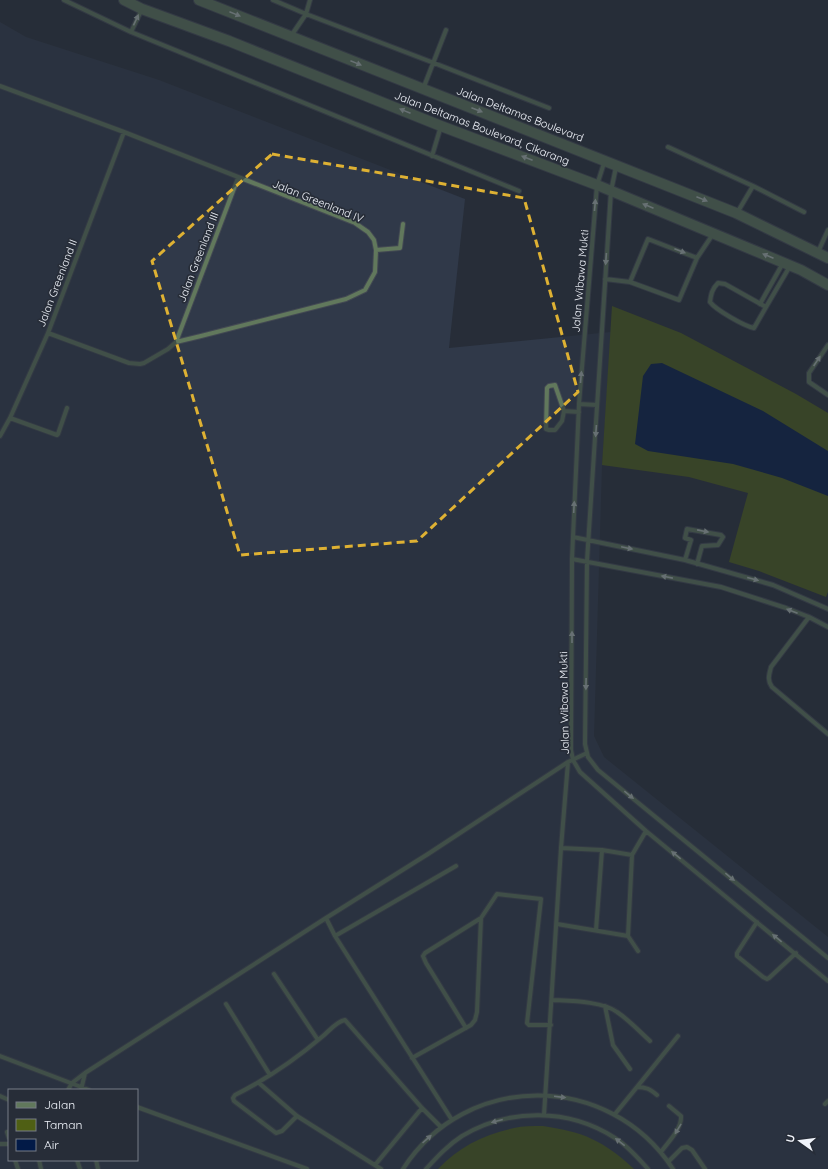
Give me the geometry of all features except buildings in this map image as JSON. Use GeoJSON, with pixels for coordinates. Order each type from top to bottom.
{"type":"FeatureCollection","features":[{"type":"Feature","properties":{"kind":"street","name":"Jalan Deltamas Boulevard, Cikarang"},"geometry":{"type":"LineString","coordinates":[[124,0],[142,9],[229,41],[441,126],[597,185],[787,264],[828,285]]}},
{"type":"Feature","properties":{"kind":"street","name":"Jalan Deltamas Boulevard"},"geometry":{"type":"LineString","coordinates":[[199,0],[736,213],[828,258]]}},
{"type":"Feature","properties":{"kind":"lane"},"geometry":{"type":"LineString","coordinates":[[64,0],[131,32],[519,191]]}},
{"type":"Feature","properties":{"kind":"lane"},"geometry":{"type":"LineString","coordinates":[[273,0],[549,108]]}},
{"type":"Feature","properties":{"kind":"lane"},"geometry":{"type":"LineString","coordinates":[[291,37],[306,14],[310,0]]}},
{"type":"Feature","properties":{"kind":"lane"},"geometry":{"type":"LineString","coordinates":[[131,32],[142,9]]}},
{"type":"Feature","properties":{"kind":"lane"},"geometry":{"type":"LineString","coordinates":[[423,90],[446,30]]}},
{"type":"Feature","properties":{"kind":"lane","name":"Jalan Greenland IV"},"geometry":{"type":"LineString","coordinates":[[0,86],[124,132],[361,226],[374,240],[376,250],[375,274],[363,292],[346,299],[176,342],[168,349],[144,363],[129,363],[48,332]]}},
{"type":"Feature","properties":{"kind":"lane"},"geometry":{"type":"LineString","coordinates":[[432,156],[441,126]]}},
{"type":"Feature","properties":{"kind":"lane","name":"Jalan Greenland II"},"geometry":{"type":"LineString","coordinates":[[0,436],[10,418],[48,332],[124,132]]}},
{"type":"Feature","properties":{"kind":"lane"},"geometry":{"type":"LineString","coordinates":[[668,147],[753,186],[804,212]]}},
{"type":"Feature","properties":{"kind":"lane","name":"Jalan Wibawa Mukti"},"geometry":{"type":"LineString","coordinates":[[605,160],[597,185],[579,404],[572,558],[571,750],[573,760],[580,772],[646,831],[796,953],[828,981]]}},
{"type":"Feature","properties":{"kind":"lane","name":"Jalan Wibawa Mukti"},"geometry":{"type":"LineString","coordinates":[[616,165],[610,191],[587,561],[585,736],[588,757],[598,770],[828,958]]}},
{"type":"Feature","properties":{"kind":"lane","name":"Jalan Greenland III"},"geometry":{"type":"LineString","coordinates":[[176,342],[238,178]]}},
{"type":"Feature","properties":{"kind":"lane"},"geometry":{"type":"LineString","coordinates":[[736,213],[753,186]]}},
{"type":"Feature","properties":{"kind":"lane"},"geometry":{"type":"LineString","coordinates":[[376,250],[400,248],[403,224]]}},
{"type":"Feature","properties":{"kind":"lane"},"geometry":{"type":"LineString","coordinates":[[818,253],[828,230]]}},
{"type":"Feature","properties":{"kind":"lane"},"geometry":{"type":"LineString","coordinates":[[605,279],[630,282],[679,300],[697,258],[714,234]]}},
{"type":"Feature","properties":{"kind":"lane"},"geometry":{"type":"LineString","coordinates":[[630,282],[648,239],[697,258]]}},
{"type":"Feature","properties":{"kind":"lane"},"geometry":{"type":"LineString","coordinates":[[760,304],[787,264]]}},
{"type":"Feature","properties":{"kind":"lane"},"geometry":{"type":"LineString","coordinates":[[766,307],[725,284],[718,283],[714,287],[711,294],[710,302],[712,306],[754,328],[766,307],[787,264]]}},
{"type":"Feature","properties":{"kind":"lane"},"geometry":{"type":"LineString","coordinates":[[828,345],[809,373],[809,382],[828,395]]}},
{"type":"Feature","properties":{"kind":"lane"},"geometry":{"type":"LineString","coordinates":[[555,385],[564,411],[562,421],[555,430],[546,429],[546,388],[555,385]]}},
{"type":"Feature","properties":{"kind":"lane"},"geometry":{"type":"LineString","coordinates":[[579,404],[597,405]]}},
{"type":"Feature","properties":{"kind":"lane"},"geometry":{"type":"LineString","coordinates":[[10,418],[57,435],[67,408]]}},
{"type":"Feature","properties":{"kind":"lane"},"geometry":{"type":"LineString","coordinates":[[564,411],[579,412]]}},
{"type":"Feature","properties":{"kind":"lane"},"geometry":{"type":"LineString","coordinates":[[685,560],[691,540],[685,538],[687,529],[723,536],[718,545],[702,546],[697,564]]}},
{"type":"Feature","properties":{"kind":"lane"},"geometry":{"type":"LineString","coordinates":[[573,537],[685,560],[772,585],[828,609]]}},
{"type":"Feature","properties":{"kind":"lane"},"geometry":{"type":"LineString","coordinates":[[572,558],[721,587],[809,617],[828,627]]}},
{"type":"Feature","properties":{"kind":"lane"},"geometry":{"type":"LineString","coordinates":[[809,617],[771,667],[768,675],[769,682],[772,687],[828,734]]}},
{"type":"Feature","properties":{"kind":"lane"},"geometry":{"type":"LineString","coordinates":[[69,1089],[72,1083],[85,1072],[428,854],[568,762],[587,753]]}},
{"type":"Feature","properties":{"kind":"lane"},"geometry":{"type":"LineString","coordinates":[[544,1115],[568,762]]}},
{"type":"Feature","properties":{"kind":"lane"},"geometry":{"type":"LineString","coordinates":[[638,951],[628,936],[632,855],[646,831]]}},
{"type":"Feature","properties":{"kind":"lane"},"geometry":{"type":"LineString","coordinates":[[561,848],[602,850],[632,855]]}},
{"type":"Feature","properties":{"kind":"lane"},"geometry":{"type":"LineString","coordinates":[[596,930],[602,850]]}},
{"type":"Feature","properties":{"kind":"lane"},"geometry":{"type":"LineString","coordinates":[[335,936],[456,866]]}},
{"type":"Feature","properties":{"kind":"lane"},"geometry":{"type":"LineString","coordinates":[[466,1028],[423,956],[425,953],[481,918],[496,895],[541,899],[527,1023],[529,1025],[551,1025]]}},
{"type":"Feature","properties":{"kind":"lane"},"geometry":{"type":"LineString","coordinates":[[326,918],[335,936],[452,1120]]}},
{"type":"Feature","properties":{"kind":"lane"},"geometry":{"type":"LineString","coordinates":[[412,1058],[471,1025],[475,1020],[477,1012],[481,918]]}},
{"type":"Feature","properties":{"kind":"lane"},"geometry":{"type":"LineString","coordinates":[[757,922],[736,953],[737,956],[763,977],[767,979],[769,978],[796,953]]}},
{"type":"Feature","properties":{"kind":"lane"},"geometry":{"type":"LineString","coordinates":[[557,924],[628,936]]}},
{"type":"Feature","properties":{"kind":"lane"},"geometry":{"type":"LineString","coordinates":[[274,974],[318,1040]]}},
{"type":"Feature","properties":{"kind":"lane"},"geometry":{"type":"LineString","coordinates":[[552,1000],[578,1001],[605,1006],[616,1011],[650,1041]]}},
{"type":"Feature","properties":{"kind":"lane"},"geometry":{"type":"LineString","coordinates":[[226,1004],[270,1075]]}},
{"type":"Feature","properties":{"kind":"lane"},"geometry":{"type":"LineString","coordinates":[[605,1006],[613,1045],[630,1069]]}},
{"type":"Feature","properties":{"kind":"lane"},"geometry":{"type":"LineString","coordinates":[[297,1116],[282,1131],[276,1132],[234,1101],[233,1098],[235,1095],[259,1083],[318,1040],[342,1020],[347,1021],[422,1108],[441,1127]]}},
{"type":"Feature","properties":{"kind":"lane"},"geometry":{"type":"LineString","coordinates":[[615,1114],[678,1036]]}},
{"type":"Feature","properties":{"kind":"lane"},"geometry":{"type":"LineString","coordinates":[[0,1056],[72,1083],[81,1088],[85,1072]]}},
{"type":"Feature","properties":{"kind":"lane"},"geometry":{"type":"LineString","coordinates":[[259,1083],[297,1116],[381,1169]]}},
{"type":"Feature","properties":{"kind":"lane"},"geometry":{"type":"LineString","coordinates":[[637,1087],[650,1089],[657,1095]]}},
{"type":"Feature","properties":{"kind":"lane"},"geometry":{"type":"LineString","coordinates":[[402,1169],[424,1142],[441,1127],[474,1108],[497,1100],[521,1096],[546,1095],[570,1098],[593,1104],[615,1114],[639,1131],[661,1152],[673,1169]]}},
{"type":"Feature","properties":{"kind":"lane"},"geometry":{"type":"LineString","coordinates":[[661,1152],[675,1134],[681,1122],[681,1116],[669,1106]]}},
{"type":"Feature","properties":{"kind":"lane"},"geometry":{"type":"LineString","coordinates":[[138,1107],[306,1169]]}},
{"type":"Feature","properties":{"kind":"lane"},"geometry":{"type":"LineString","coordinates":[[375,1165],[422,1108]]}},
{"type":"Feature","properties":{"kind":"lane"},"geometry":{"type":"LineString","coordinates":[[426,1169],[439,1154],[462,1137],[488,1124],[516,1117],[544,1115],[569,1118],[593,1126],[615,1138],[635,1154],[648,1169]]}},
{"type":"Feature","properties":{"kind":"lane"},"geometry":{"type":"LineString","coordinates":[[668,1162],[682,1148],[687,1147],[692,1150],[705,1169]]}},
{"type":"Feature","properties":{"kind":"highlighted area"},"geometry":{"type":"Polygon","coordinates":[[[272,154],[524,198],[578,392],[417,541],[240,555],[152,261],[272,154]]]}},
{"type":"Feature","properties":{"kind":"shaded area"},"geometry":{"type":"Polygon","coordinates":[[[0,22],[26,37],[159,80],[465,199],[449,348],[611,332],[602,465],[594,736],[604,757],[828,937],[828,1169],[0,1169],[0,22]]]}},
{"type":"Feature","properties":{"kind":"green space"},"geometry":{"type":"Polygon","coordinates":[[[612,306],[681,333],[796,394],[828,413],[828,592],[826,597],[759,571],[729,562],[748,493],[689,477],[602,465],[612,306]]]}},
{"type":"Feature","properties":{"kind":"green space"},"geometry":{"type":"Polygon","coordinates":[[[524,1126],[543,1126],[570,1131],[592,1139],[612,1151],[634,1169],[438,1169],[454,1154],[482,1138],[524,1126]]]}},
{"type":"Feature","properties":{"kind":"water"},"geometry":{"type":"Polygon","coordinates":[[[662,363],[763,411],[828,451],[828,496],[782,478],[733,464],[648,451],[635,444],[643,376],[651,364],[662,363]]]}}]}
